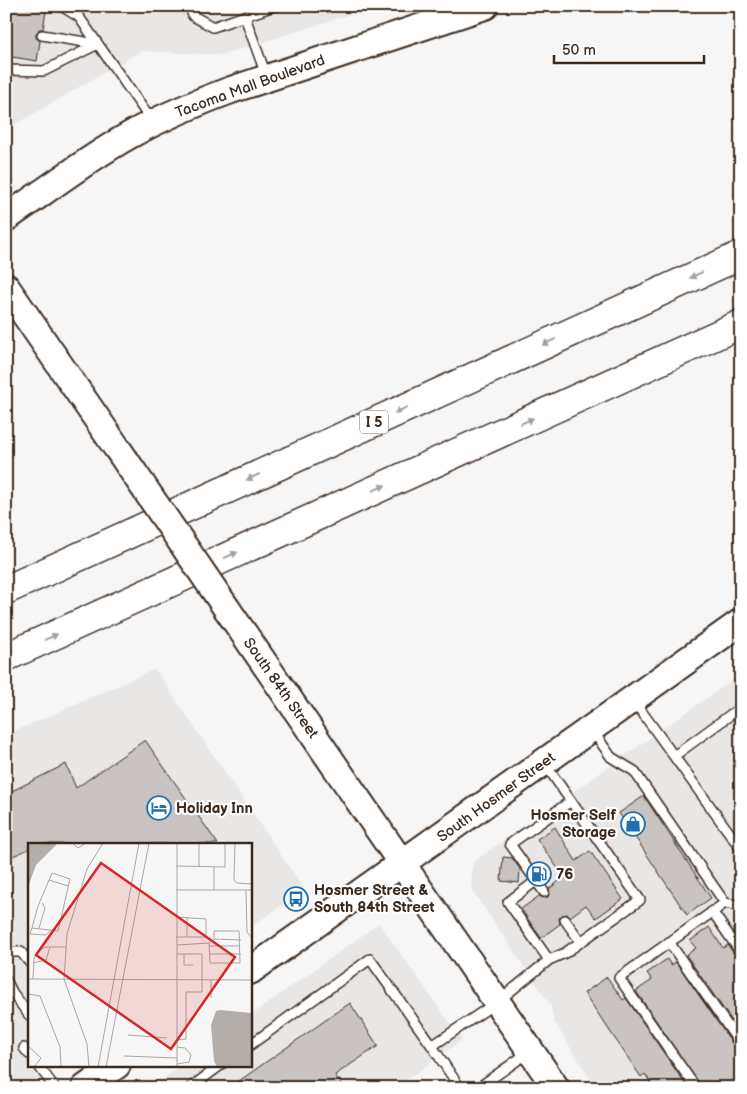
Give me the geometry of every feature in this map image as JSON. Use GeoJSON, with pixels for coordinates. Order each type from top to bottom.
{"type":"FeatureCollection","features":[{"type":"Feature","properties":{"kind":"highway","name":"I 5"},"geometry":{"type":"LineString","coordinates":[[6,590],[741,255]]}},
{"type":"Feature","properties":{"kind":"highway"},"geometry":{"type":"LineString","coordinates":[[6,657],[741,324]]}},
{"type":"Feature","properties":{"kind":"main road","name":"Tacoma Mall Boulevard"},"geometry":{"type":"LineString","coordinates":[[6,218],[98,155],[153,124],[196,103],[485,6]]}},
{"type":"Feature","properties":{"kind":"main road","name":"South 84th Street"},"geometry":{"type":"LineString","coordinates":[[6,287],[556,1088]]}},
{"type":"Feature","properties":{"kind":"main road","name":"South Hosmer Street"},"geometry":{"type":"LineString","coordinates":[[251,970],[741,622]]}},
{"type":"Feature","properties":{"kind":"main road"},"geometry":{"type":"LineString","coordinates":[[85,1088],[116,1066]]}},
{"type":"Feature","properties":{"kind":"lane"},"geometry":{"type":"LineString","coordinates":[[60,6],[79,17],[153,124]]}},
{"type":"Feature","properties":{"kind":"lane"},"geometry":{"type":"LineString","coordinates":[[190,6],[193,16],[213,27],[274,6]]}},
{"type":"Feature","properties":{"kind":"lane"},"geometry":{"type":"LineString","coordinates":[[245,17],[267,78]]}},
{"type":"Feature","properties":{"kind":"lane"},"geometry":{"type":"LineString","coordinates":[[42,35],[98,44]]}},
{"type":"Feature","properties":{"kind":"lane"},"geometry":{"type":"LineString","coordinates":[[6,70],[44,71],[98,44]]}},
{"type":"Feature","properties":{"kind":"lane"},"geometry":{"type":"LineString","coordinates":[[632,699],[741,849]]}},
{"type":"Feature","properties":{"kind":"lane"},"geometry":{"type":"LineString","coordinates":[[674,756],[741,707]]}},
{"type":"Feature","properties":{"kind":"lane"},"geometry":{"type":"LineString","coordinates":[[592,728],[611,757],[634,771],[725,903]]}},
{"type":"Feature","properties":{"kind":"lane"},"geometry":{"type":"LineString","coordinates":[[432,1046],[497,1002],[549,960],[565,953],[640,900],[544,762]]}},
{"type":"Feature","properties":{"kind":"lane"},"geometry":{"type":"LineString","coordinates":[[544,892],[510,844],[571,801]]}},
{"type":"Feature","properties":{"kind":"lane"},"geometry":{"type":"LineString","coordinates":[[536,881],[508,902],[549,960]]}},
{"type":"Feature","properties":{"kind":"lane"},"geometry":{"type":"LineString","coordinates":[[696,1088],[619,978],[725,903],[741,906]]}},
{"type":"Feature","properties":{"kind":"lane"},"geometry":{"type":"LineString","coordinates":[[712,911],[741,953]]}},
{"type":"Feature","properties":{"kind":"lane"},"geometry":{"type":"LineString","coordinates":[[565,920],[581,942]]}},
{"type":"Feature","properties":{"kind":"lane"},"geometry":{"type":"LineString","coordinates":[[669,942],[741,1045]]}},
{"type":"Feature","properties":{"kind":"lane"},"geometry":{"type":"LineString","coordinates":[[6,954],[21,952],[28,961]]}},
{"type":"Feature","properties":{"kind":"lane"},"geometry":{"type":"LineString","coordinates":[[251,1044],[370,960],[460,1088]]}},
{"type":"Feature","properties":{"kind":"lane"},"geometry":{"type":"LineString","coordinates":[[6,980],[12,992],[28,1014]]}},
{"type":"Feature","properties":{"kind":"lane"},"geometry":{"type":"LineString","coordinates":[[478,1088],[531,1051]]}},
{"type":"Feature","properties":{"kind":"lane"},"geometry":{"type":"LineString","coordinates":[[39,1066],[55,1088]]}},
{"type":"Feature","properties":{"kind":"lane"},"geometry":{"type":"LineString","coordinates":[[190,1088],[220,1066]]}},
{"type":"Feature","properties":{"kind":"shaded area"},"geometry":{"type":"Polygon","coordinates":[[[6,6],[377,6],[223,55],[141,51],[6,130],[6,6]]]}},
{"type":"Feature","properties":{"kind":"shaded area"},"geometry":{"type":"Polygon","coordinates":[[[155,669],[304,889],[251,927],[251,843],[28,843],[28,1066],[58,1066],[27,1088],[6,1088],[6,735],[155,669]]]}},
{"type":"Feature","properties":{"kind":"shaded area"},"geometry":{"type":"Polygon","coordinates":[[[741,674],[741,1088],[596,1088],[554,1022],[551,1006],[471,889],[473,862],[741,674]]]}},
{"type":"Feature","properties":{"kind":"shaded area"},"geometry":{"type":"Polygon","coordinates":[[[379,923],[462,1040],[395,1088],[151,1088],[181,1066],[251,1066],[251,1015],[379,923]]]}},
{"type":"Feature","properties":{"kind":"building"},"geometry":{"type":"Polygon","coordinates":[[[6,6],[20,6],[46,11],[43,29],[39,29],[36,34],[36,38],[40,41],[37,61],[6,56],[6,6]]]}},
{"type":"Feature","properties":{"kind":"building"},"geometry":{"type":"Polygon","coordinates":[[[145,740],[217,843],[28,843],[28,849],[6,859],[6,794],[66,764],[76,788],[145,740]]]}},
{"type":"Feature","properties":{"kind":"building"},"geometry":{"type":"Polygon","coordinates":[[[644,796],[711,898],[687,915],[619,813],[644,796]]]}},
{"type":"Feature","properties":{"kind":"building"},"geometry":{"type":"Polygon","coordinates":[[[555,827],[576,861],[590,851],[623,899],[596,918],[586,905],[570,917],[567,914],[562,915],[559,918],[560,924],[541,938],[521,909],[539,896],[548,897],[549,889],[564,877],[537,839],[555,827]]]}},
{"type":"Feature","properties":{"kind":"building"},"geometry":{"type":"Polygon","coordinates":[[[503,857],[512,858],[520,869],[519,883],[501,881],[503,857]]]}},
{"type":"Feature","properties":{"kind":"building"},"geometry":{"type":"Polygon","coordinates":[[[709,927],[723,948],[728,945],[736,957],[741,959],[741,1034],[686,955],[696,948],[690,941],[709,927]]]}},
{"type":"Feature","properties":{"kind":"building"},"geometry":{"type":"Polygon","coordinates":[[[667,959],[671,965],[676,962],[736,1049],[741,1051],[741,1088],[702,1088],[636,991],[652,980],[647,973],[667,959]]]}},
{"type":"Feature","properties":{"kind":"building"},"geometry":{"type":"Polygon","coordinates":[[[607,977],[623,1000],[626,998],[688,1088],[654,1088],[645,1074],[641,1077],[584,993],[607,977]]]}},
{"type":"Feature","properties":{"kind":"building"},"geometry":{"type":"Polygon","coordinates":[[[350,1003],[378,1046],[335,1075],[344,1088],[229,1088],[350,1003]]]}},
{"type":"Feature","properties":{"kind":"place","name":"Holiday Inn"},"geometry":{"type":"Point","coordinates":[159,808]}},
{"type":"Feature","properties":{"kind":"place","name":"Hosmer Self Storage"},"geometry":{"type":"Point","coordinates":[633,824]}},
{"type":"Feature","properties":{"kind":"place","name":"76"},"geometry":{"type":"Point","coordinates":[539,874]}},
{"type":"Feature","properties":{"kind":"place","name":"Hosmer Street & South 84th Street"},"geometry":{"type":"Point","coordinates":[296,899]}}]}
